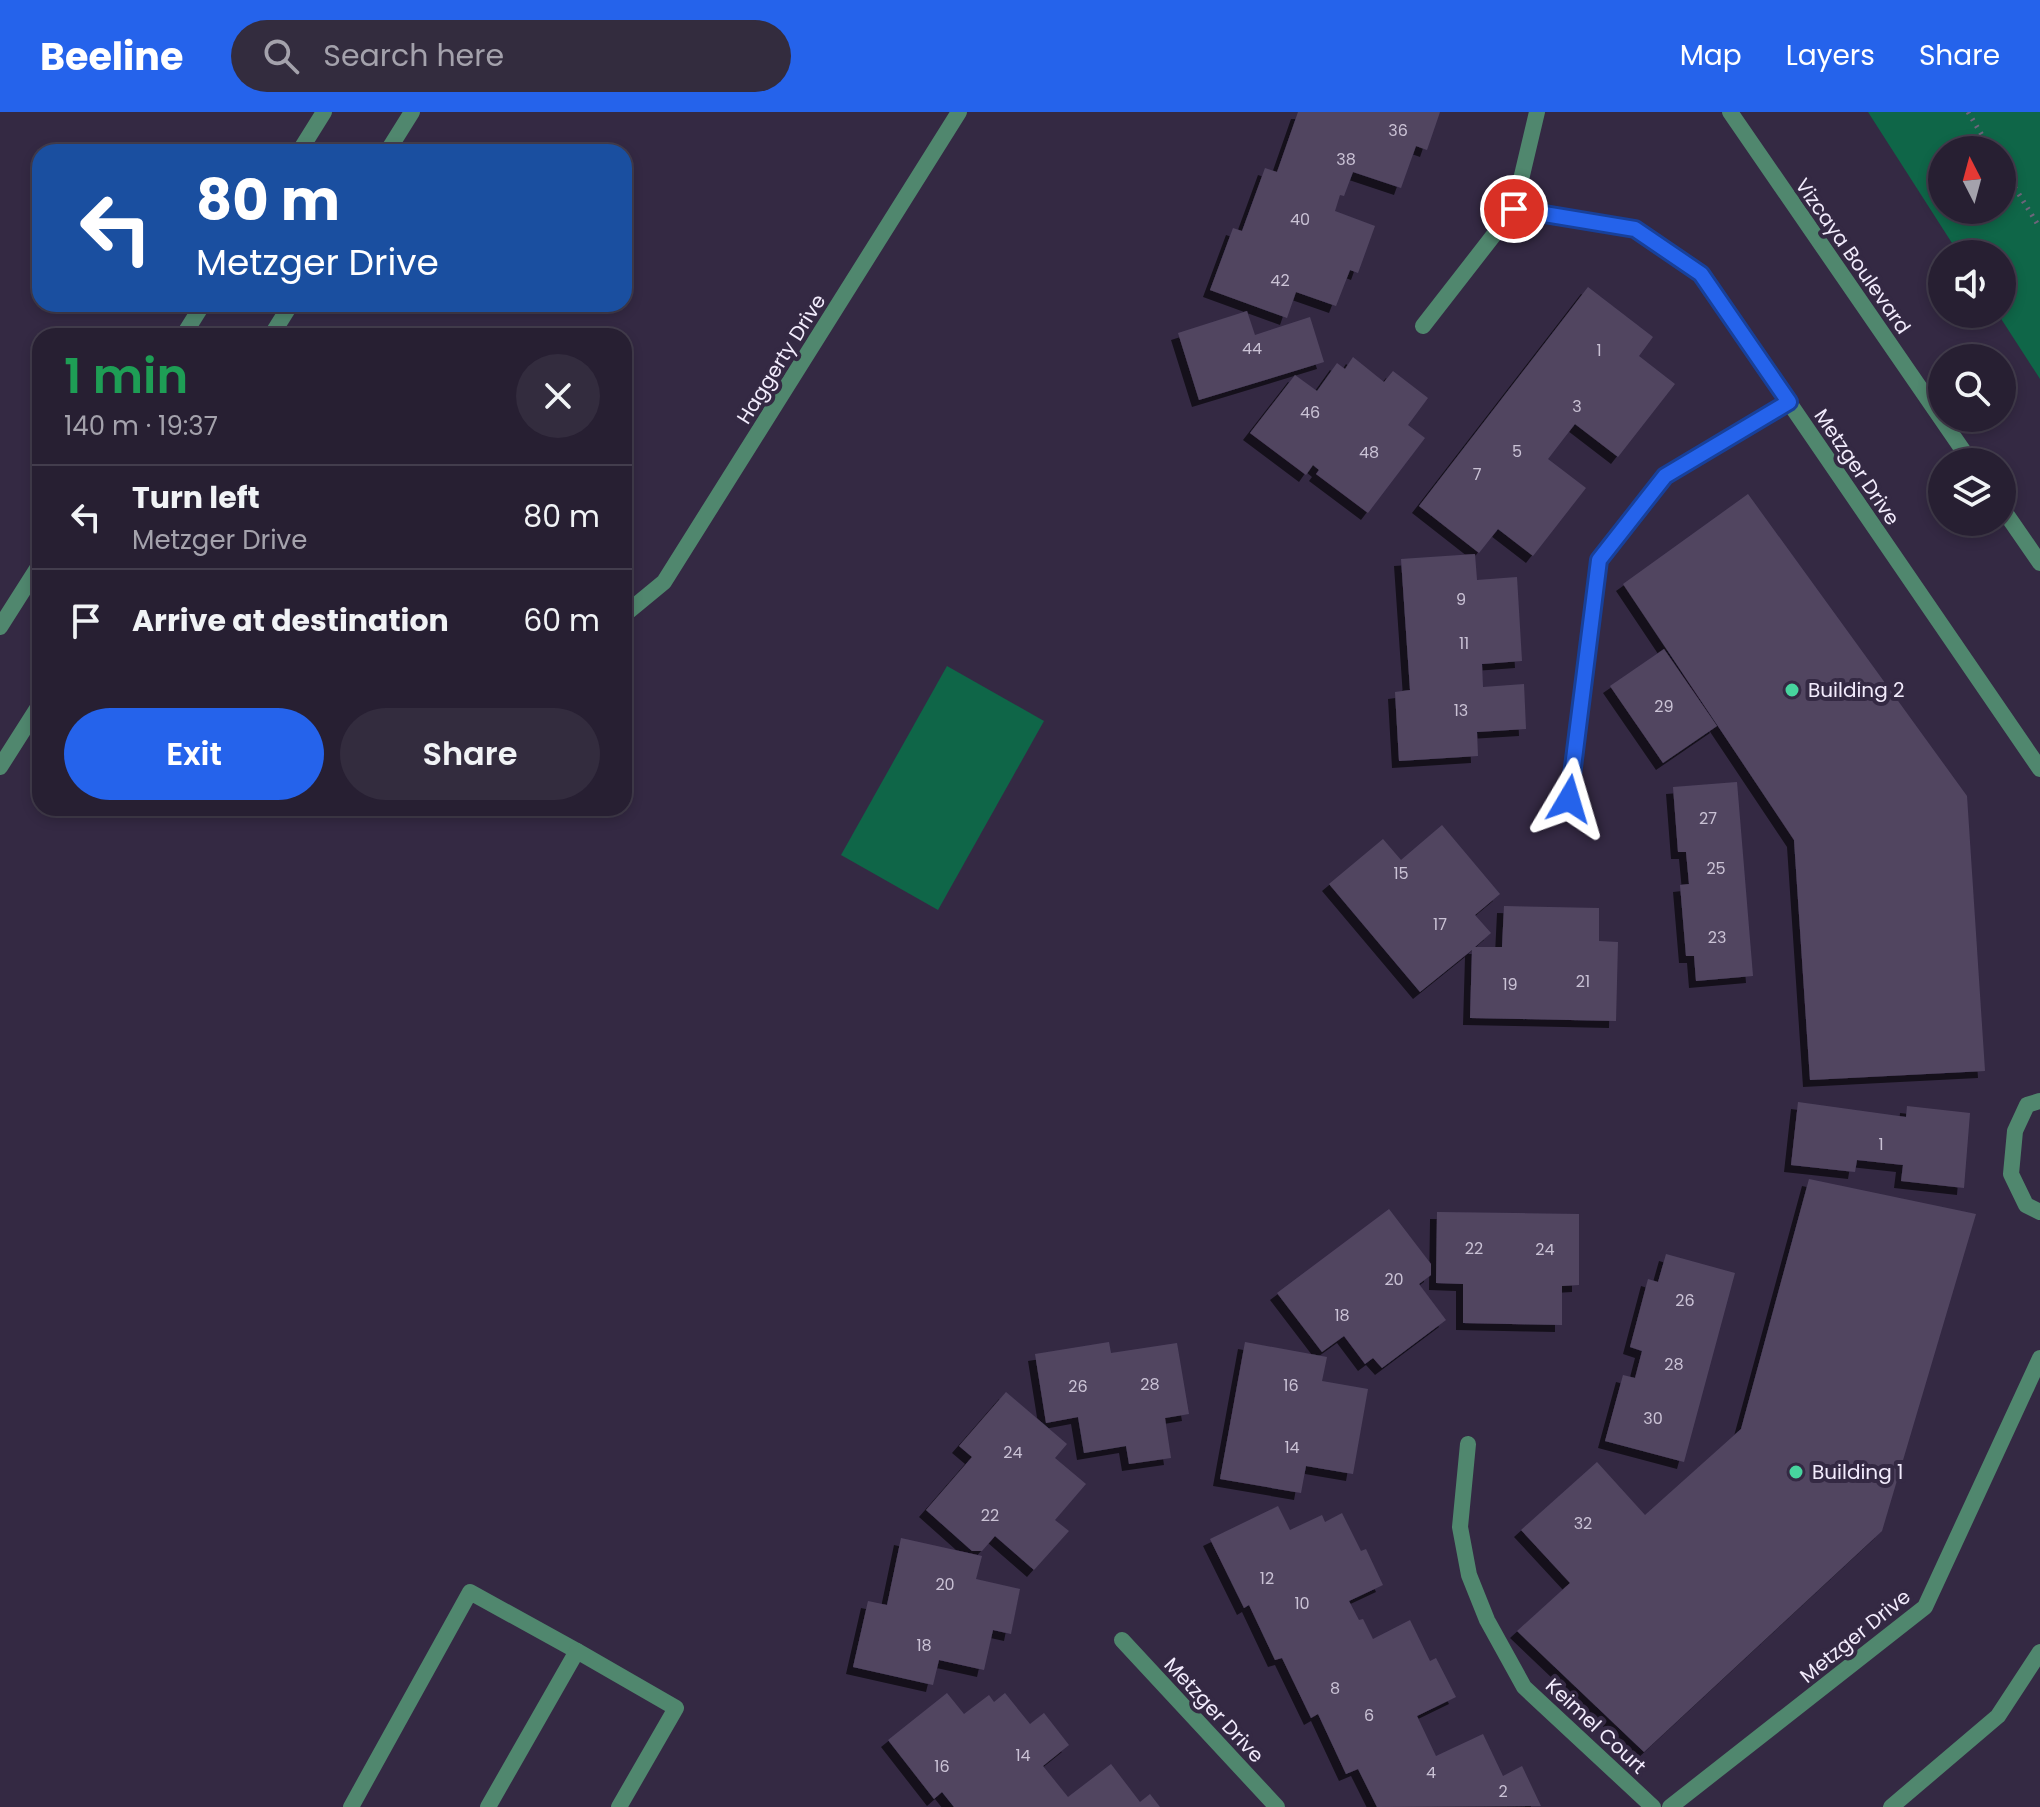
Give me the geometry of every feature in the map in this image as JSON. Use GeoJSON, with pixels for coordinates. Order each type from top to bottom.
{"type":"FeatureCollection","features":[{"type":"Feature","properties":{"kind":"street"},"geometry":{"type":"LineString","coordinates":[[304,144],[324,112]]}},
{"type":"Feature","properties":{"kind":"street"},"geometry":{"type":"LineString","coordinates":[[392,144],[412,112]]}},
{"type":"Feature","properties":{"kind":"street","name":"Haggerty Drive"},"geometry":{"type":"LineString","coordinates":[[632,608],[664,582],[959,112]]}},
{"type":"Feature","properties":{"kind":"street"},"geometry":{"type":"LineString","coordinates":[[1423,326],[1514,209],[1537,112]]}},
{"type":"Feature","properties":{"kind":"street","name":"Vizcaya Boulevard"},"geometry":{"type":"LineString","coordinates":[[1730,112],[1961,448]]}},
{"type":"Feature","properties":{"kind":"street","name":"Metzger Drive"},"geometry":{"type":"LineString","coordinates":[[1514,209],[1635,229],[1701,274],[2040,769]]}},
{"type":"Feature","properties":{"kind":"street"},"geometry":{"type":"LineString","coordinates":[[1569,799],[1599,560],[1665,476],[1789,402]]}},
{"type":"Feature","properties":{"kind":"street"},"geometry":{"type":"LineString","coordinates":[[2016,528],[2040,563]]}},
{"type":"Feature","properties":{"kind":"street"},"geometry":{"type":"LineString","coordinates":[[0,627],[32,577]]}},
{"type":"Feature","properties":{"kind":"street"},"geometry":{"type":"LineString","coordinates":[[0,767],[32,717]]}},
{"type":"Feature","properties":{"kind":"street"},"geometry":{"type":"LineString","coordinates":[[2040,1101],[2027,1105],[2015,1131],[2011,1174],[2026,1205],[2040,1212]]}},
{"type":"Feature","properties":{"kind":"street","name":"Metzger Drive"},"geometry":{"type":"LineString","coordinates":[[1670,1807],[1925,1607],[2040,1358]]}},
{"type":"Feature","properties":{"kind":"street","name":"Keimel Court"},"geometry":{"type":"LineString","coordinates":[[1468,1444],[1460,1527],[1469,1575],[1487,1620],[1524,1687],[1653,1807]]}},
{"type":"Feature","properties":{"kind":"street"},"geometry":{"type":"LineString","coordinates":[[351,1807],[470,1592],[676,1708],[619,1807]]}},
{"type":"Feature","properties":{"kind":"street","name":"Metzger Drive"},"geometry":{"type":"LineString","coordinates":[[1122,1640],[1277,1807]]}},
{"type":"Feature","properties":{"kind":"street"},"geometry":{"type":"LineString","coordinates":[[488,1807],[577,1651]]}},
{"type":"Feature","properties":{"kind":"street"},"geometry":{"type":"LineString","coordinates":[[1891,1807],[1998,1716],[2040,1652]]}},
{"type":"Feature","properties":{"kind":"path"},"geometry":{"type":"LineString","coordinates":[[1968,112],[1983,136]]}},
{"type":"Feature","properties":{"kind":"path"},"geometry":{"type":"LineString","coordinates":[[2016,189],[2040,228]]}},
{"type":"Feature","properties":{"kind":"green space"},"geometry":{"type":"Polygon","coordinates":[[[1868,112],[2040,112],[2040,379],[2007,328],[2016,328],[2016,240],[1950,240],[1940,224],[2016,224],[2016,136],[1928,136],[1928,206],[1868,112]]]}},
{"type":"Feature","properties":{"kind":"green space"},"geometry":{"type":"Polygon","coordinates":[[[947,666],[1044,721],[938,910],[841,855],[947,666]]]}},
{"type":"Feature","properties":{"kind":"building"},"geometry":{"type":"Polygon","coordinates":[[[1298,112],[1440,112],[1427,150],[1416,146],[1401,188],[1353,172],[1335,211],[1375,226],[1358,273],[1350,270],[1336,306],[1296,292],[1287,318],[1210,290],[1233,228],[1242,231],[1265,168],[1277,172],[1298,112]]]}},
{"type":"Feature","properties":{"kind":"building"},"geometry":{"type":"Polygon","coordinates":[[[1588,287],[1653,337],[1639,356],[1675,384],[1618,457],[1575,424],[1548,459],[1586,488],[1533,556],[1498,529],[1479,553],[1419,506],[1588,287]]]}},
{"type":"Feature","properties":{"kind":"building"},"geometry":{"type":"Polygon","coordinates":[[[1247,311],[1255,335],[1310,317],[1324,362],[1199,400],[1178,333],[1247,311]]]}},
{"type":"Feature","properties":{"kind":"building"},"geometry":{"type":"Polygon","coordinates":[[[1353,357],[1384,382],[1393,371],[1428,398],[1408,425],[1425,438],[1368,513],[1316,474],[1319,470],[1313,465],[1306,475],[1250,433],[1295,375],[1317,391],[1337,363],[1345,369],[1353,357]]]}},
{"type":"Feature","properties":{"kind":"building","name":"Building 2"},"geometry":{"type":"Polygon","coordinates":[[[1748,494],[1967,796],[1985,1071],[1810,1080],[1794,840],[1623,584],[1748,494]]]}},
{"type":"Feature","properties":{"kind":"building"},"geometry":{"type":"Polygon","coordinates":[[[1475,554],[1477,580],[1517,577],[1522,661],[1482,664],[1483,687],[1524,684],[1526,729],[1477,732],[1478,756],[1399,761],[1395,692],[1410,690],[1401,559],[1475,554]]]}},
{"type":"Feature","properties":{"kind":"building"},"geometry":{"type":"Polygon","coordinates":[[[1664,649],[1717,726],[1663,763],[1610,686],[1664,649]]]}},
{"type":"Feature","properties":{"kind":"building"},"geometry":{"type":"Polygon","coordinates":[[[1737,782],[1753,976],[1696,981],[1694,956],[1686,956],[1680,885],[1689,884],[1686,852],[1678,852],[1673,787],[1737,782]]]}},
{"type":"Feature","properties":{"kind":"building"},"geometry":{"type":"Polygon","coordinates":[[[1442,825],[1500,894],[1475,915],[1491,933],[1475,947],[1502,947],[1504,906],[1599,908],[1599,941],[1618,942],[1616,1021],[1470,1018],[1472,950],[1420,992],[1329,884],[1383,839],[1401,860],[1442,825]]]}},
{"type":"Feature","properties":{"kind":"building"},"geometry":{"type":"Polygon","coordinates":[[[1798,1102],[1906,1117],[1907,1106],[1970,1113],[1964,1188],[1901,1181],[1903,1165],[1857,1160],[1855,1172],[1791,1165],[1798,1102]]]}},
{"type":"Feature","properties":{"kind":"building","name":"Building 1"},"geometry":{"type":"Polygon","coordinates":[[[1809,1179],[1976,1214],[1882,1531],[1644,1752],[1517,1631],[1570,1583],[1521,1530],[1597,1462],[1645,1515],[1741,1429],[1809,1179]]]}},
{"type":"Feature","properties":{"kind":"building"},"geometry":{"type":"Polygon","coordinates":[[[1389,1209],[1431,1264],[1431,1275],[1419,1284],[1446,1320],[1382,1368],[1373,1358],[1365,1364],[1344,1336],[1322,1352],[1277,1293],[1389,1209]]]}},
{"type":"Feature","properties":{"kind":"building"},"geometry":{"type":"Polygon","coordinates":[[[1437,1212],[1579,1214],[1579,1285],[1562,1286],[1562,1325],[1463,1323],[1463,1284],[1436,1283],[1437,1212]]]}},
{"type":"Feature","properties":{"kind":"building"},"geometry":{"type":"Polygon","coordinates":[[[1666,1254],[1735,1273],[1684,1462],[1605,1441],[1623,1375],[1635,1378],[1642,1351],[1630,1347],[1648,1279],[1658,1282],[1666,1254]]]}},
{"type":"Feature","properties":{"kind":"building"},"geometry":{"type":"Polygon","coordinates":[[[1109,1342],[1111,1353],[1177,1343],[1189,1414],[1165,1418],[1171,1458],[1129,1464],[1126,1446],[1084,1453],[1078,1417],[1046,1423],[1035,1354],[1109,1342]]]}},
{"type":"Feature","properties":{"kind":"building"},"geometry":{"type":"Polygon","coordinates":[[[1245,1342],[1327,1357],[1322,1381],[1368,1389],[1353,1474],[1306,1466],[1301,1493],[1220,1479],[1245,1342]]]}},
{"type":"Feature","properties":{"kind":"building"},"geometry":{"type":"Polygon","coordinates":[[[1006,1392],[1067,1444],[1055,1458],[1086,1484],[1055,1520],[1069,1531],[1034,1570],[995,1536],[982,1551],[972,1551],[926,1510],[972,1457],[959,1446],[1006,1392]]]}},
{"type":"Feature","properties":{"kind":"building"},"geometry":{"type":"Polygon","coordinates":[[[1278,1506],[1290,1530],[1322,1515],[1325,1522],[1342,1513],[1361,1551],[1366,1549],[1383,1585],[1349,1601],[1359,1620],[1363,1619],[1373,1639],[1410,1620],[1430,1661],[1436,1658],[1456,1697],[1417,1716],[1436,1756],[1483,1734],[1503,1776],[1522,1766],[1541,1806],[1377,1807],[1358,1769],[1346,1774],[1318,1714],[1311,1718],[1282,1658],[1275,1660],[1249,1605],[1244,1608],[1210,1539],[1278,1506]]]}},
{"type":"Feature","properties":{"kind":"building"},"geometry":{"type":"Polygon","coordinates":[[[901,1538],[982,1556],[976,1579],[1020,1589],[1011,1634],[993,1630],[984,1670],[939,1660],[933,1685],[853,1667],[868,1601],[887,1605],[901,1538]]]}},
{"type":"Feature","properties":{"kind":"building"},"geometry":{"type":"Polygon","coordinates":[[[947,1693],[964,1714],[989,1695],[994,1702],[1005,1693],[1030,1724],[1044,1713],[1069,1745],[1043,1766],[1068,1797],[1111,1764],[1140,1802],[1150,1794],[1160,1807],[954,1807],[942,1792],[934,1799],[888,1740],[947,1693]]]}},
{"type":"Feature","properties":{"kind":"place","name":"Building 2"},"geometry":{"type":"Point","coordinates":[1792,690]}},
{"type":"Feature","properties":{"kind":"place","name":"Building 1"},"geometry":{"type":"Point","coordinates":[1796,1472]}},
{"type":"Feature","properties":{"kind":"route"},"geometry":{"type":"LineString","coordinates":[[1514,209],[1635,229],[1701,274],[1789,402],[1665,476],[1599,560],[1569,799]]}}]}
